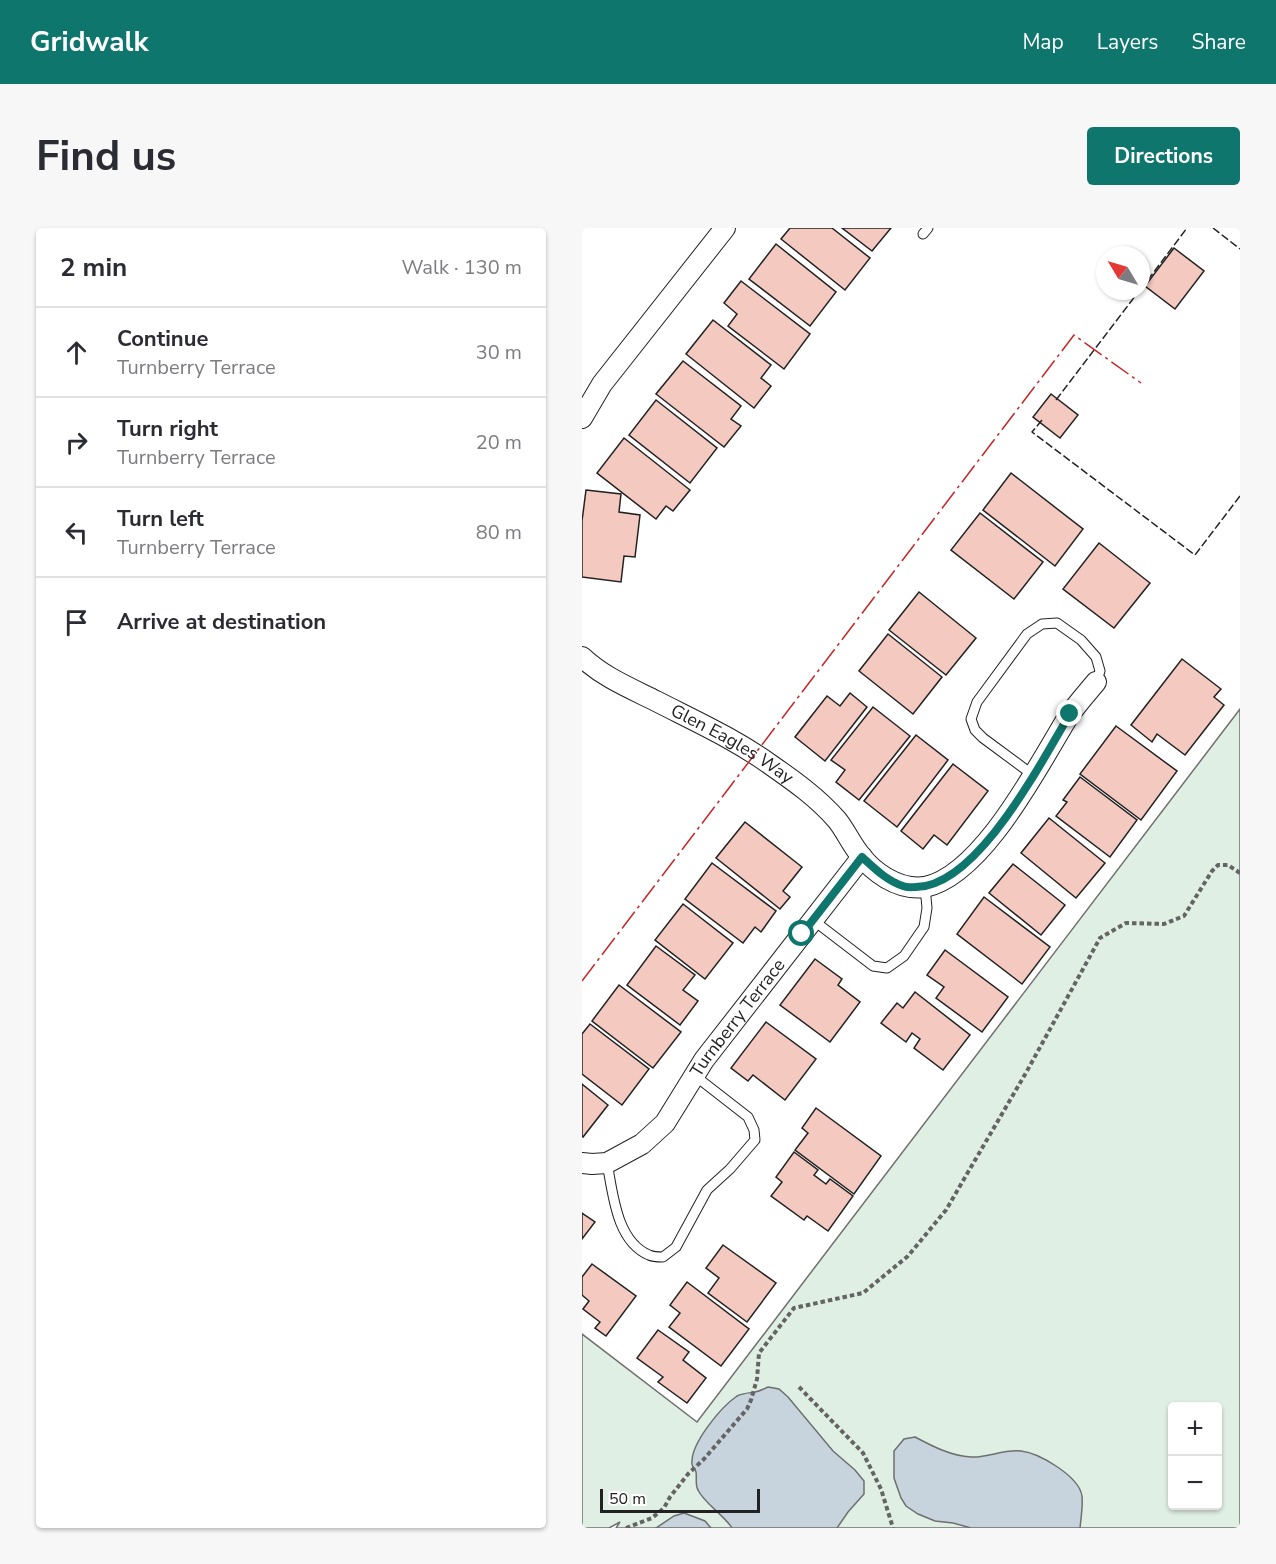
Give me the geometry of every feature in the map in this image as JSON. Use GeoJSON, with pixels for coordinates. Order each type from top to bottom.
{"type":"FeatureCollection","features":[{"type":"Feature","properties":{"kind":"street"},"geometry":{"type":"LineString","coordinates":[[582,418],[602,384],[725,228]]}},
{"type":"Feature","properties":{"kind":"street","name":"Glen Eagles Way"},"geometry":{"type":"LineString","coordinates":[[582,657],[612,679],[724,735],[769,763],[811,794],[838,821],[862,857]]}},
{"type":"Feature","properties":{"kind":"street"},"geometry":{"type":"LineString","coordinates":[[862,857],[885,877],[904,887],[925,887],[945,879],[970,860],[1004,820],[1070,714],[1096,682]]}},
{"type":"Feature","properties":{"kind":"street","name":"Turnberry Terrace"},"geometry":{"type":"LineString","coordinates":[[582,1163],[607,1163],[642,1144],[665,1123],[704,1060],[862,857]]}},
{"type":"Feature","properties":{"kind":"lane"},"geometry":{"type":"LineString","coordinates":[[1033,775],[975,730],[971,719],[977,702],[1027,634],[1042,624],[1057,623],[1081,640],[1096,657],[1100,671],[1096,682]]}},
{"type":"Feature","properties":{"kind":"lane"},"geometry":{"type":"LineString","coordinates":[[813,920],[873,966],[887,968],[904,956],[924,927],[927,908],[925,887]]}},
{"type":"Feature","properties":{"kind":"lane"},"geometry":{"type":"LineString","coordinates":[[607,1163],[618,1216],[631,1242],[650,1256],[663,1257],[676,1247],[707,1190],[754,1140],[754,1130],[748,1118],[694,1075]]}},
{"type":"Feature","properties":{"kind":"path"},"geometry":{"type":"LineString","coordinates":[[626,1528],[652,1518],[664,1508],[688,1474],[747,1409],[757,1379],[759,1353],[794,1308],[863,1293],[908,1256],[946,1210],[1027,1071],[1100,938],[1126,923],[1164,924],[1184,916],[1218,865],[1228,865],[1240,873]]}},
{"type":"Feature","properties":{"kind":"path"},"geometry":{"type":"LineString","coordinates":[[799,1387],[863,1453],[880,1489],[893,1528]]}},
{"type":"Feature","properties":{"kind":"green space"},"geometry":{"type":"Polygon","coordinates":[[[1240,709],[1240,1528],[616,1528],[620,1522],[609,1528],[582,1528],[582,1334],[697,1422],[1240,709]]]}},
{"type":"Feature","properties":{"kind":"shaded area"},"geometry":{"type":"Polygon","coordinates":[[[768,1387],[779,1389],[788,1397],[833,1451],[864,1481],[864,1494],[837,1528],[732,1528],[698,1490],[696,1472],[692,1464],[696,1446],[701,1437],[723,1408],[737,1396],[768,1387]]]}},
{"type":"Feature","properties":{"kind":"shaded area"},"geometry":{"type":"Polygon","coordinates":[[[915,1437],[956,1455],[977,1457],[1021,1451],[1038,1456],[1066,1474],[1079,1488],[1082,1496],[1080,1528],[971,1528],[935,1521],[918,1514],[906,1506],[894,1478],[894,1451],[904,1439],[915,1437]]]}},
{"type":"Feature","properties":{"kind":"shaded area"},"geometry":{"type":"Polygon","coordinates":[[[684,1513],[705,1521],[711,1528],[656,1528],[674,1516],[684,1513]]]}},
{"type":"Feature","properties":{"kind":"building"},"geometry":{"type":"Polygon","coordinates":[[[790,228],[832,228],[870,258],[845,290],[781,239],[790,228]]]}},
{"type":"Feature","properties":{"kind":"building"},"geometry":{"type":"Polygon","coordinates":[[[842,228],[891,228],[872,251],[842,228]]]}},
{"type":"Feature","properties":{"kind":"building"},"geometry":{"type":"Polygon","coordinates":[[[776,244],[836,292],[810,326],[749,279],[776,244]]]}},
{"type":"Feature","properties":{"kind":"building"},"geometry":{"type":"Polygon","coordinates":[[[1174,248],[1204,271],[1175,309],[1150,290],[1150,279],[1174,248]]]}},
{"type":"Feature","properties":{"kind":"building"},"geometry":{"type":"Polygon","coordinates":[[[741,281],[810,334],[784,369],[728,326],[737,314],[724,303],[741,281]]]}},
{"type":"Feature","properties":{"kind":"building"},"geometry":{"type":"Polygon","coordinates":[[[713,320],[771,365],[761,378],[771,386],[754,408],[686,354],[713,320]]]}},
{"type":"Feature","properties":{"kind":"building"},"geometry":{"type":"Polygon","coordinates":[[[683,361],[741,406],[731,419],[741,426],[724,447],[656,394],[683,361]]]}},
{"type":"Feature","properties":{"kind":"building"},"geometry":{"type":"Polygon","coordinates":[[[1051,394],[1078,415],[1060,438],[1033,417],[1051,394]]]}},
{"type":"Feature","properties":{"kind":"building"},"geometry":{"type":"Polygon","coordinates":[[[656,400],[717,448],[690,483],[629,435],[656,400]]]}},
{"type":"Feature","properties":{"kind":"building"},"geometry":{"type":"Polygon","coordinates":[[[624,438],[690,490],[673,511],[666,506],[656,519],[597,473],[624,438]]]}},
{"type":"Feature","properties":{"kind":"building"},"geometry":{"type":"Polygon","coordinates":[[[1011,473],[1083,529],[1055,566],[983,510],[1011,473]]]}},
{"type":"Feature","properties":{"kind":"building"},"geometry":{"type":"Polygon","coordinates":[[[586,490],[621,494],[619,512],[640,515],[635,557],[624,556],[621,582],[582,577],[582,521],[586,490]]]}},
{"type":"Feature","properties":{"kind":"building"},"geometry":{"type":"Polygon","coordinates":[[[980,513],[1043,562],[1014,599],[951,550],[980,513]]]}},
{"type":"Feature","properties":{"kind":"building"},"geometry":{"type":"Polygon","coordinates":[[[1099,543],[1150,583],[1114,628],[1063,589],[1099,543]]]}},
{"type":"Feature","properties":{"kind":"building"},"geometry":{"type":"Polygon","coordinates":[[[919,592],[976,638],[946,675],[889,630],[919,592]]]}},
{"type":"Feature","properties":{"kind":"building"},"geometry":{"type":"Polygon","coordinates":[[[888,634],[942,677],[913,714],[859,671],[888,634]]]}},
{"type":"Feature","properties":{"kind":"building"},"geometry":{"type":"Polygon","coordinates":[[[1182,659],[1221,689],[1214,697],[1224,705],[1185,755],[1157,734],[1152,742],[1131,725],[1182,659]]]}},
{"type":"Feature","properties":{"kind":"building"},"geometry":{"type":"Polygon","coordinates":[[[850,693],[867,707],[825,761],[795,737],[827,696],[840,706],[850,693]]]}},
{"type":"Feature","properties":{"kind":"building"},"geometry":{"type":"Polygon","coordinates":[[[873,707],[910,736],[859,800],[836,782],[845,770],[831,760],[873,707]]]}},
{"type":"Feature","properties":{"kind":"building"},"geometry":{"type":"Polygon","coordinates":[[[1116,726],[1177,771],[1141,820],[1080,774],[1116,726]]]}},
{"type":"Feature","properties":{"kind":"building"},"geometry":{"type":"Polygon","coordinates":[[[916,735],[948,760],[897,827],[864,801],[916,735]]]}},
{"type":"Feature","properties":{"kind":"building"},"geometry":{"type":"Polygon","coordinates":[[[953,764],[988,791],[947,845],[934,835],[923,849],[901,831],[953,764]]]}},
{"type":"Feature","properties":{"kind":"building"},"geometry":{"type":"Polygon","coordinates":[[[1080,777],[1137,820],[1110,857],[1056,816],[1067,802],[1063,800],[1080,777]]]}},
{"type":"Feature","properties":{"kind":"building"},"geometry":{"type":"Polygon","coordinates":[[[1049,818],[1105,863],[1076,898],[1021,853],[1049,818]]]}},
{"type":"Feature","properties":{"kind":"building"},"geometry":{"type":"Polygon","coordinates":[[[745,822],[802,867],[783,891],[790,897],[780,909],[716,858],[745,822]]]}},
{"type":"Feature","properties":{"kind":"building"},"geometry":{"type":"Polygon","coordinates":[[[712,863],[776,911],[761,932],[755,927],[743,943],[685,899],[712,863]]]}},
{"type":"Feature","properties":{"kind":"building"},"geometry":{"type":"Polygon","coordinates":[[[1013,864],[1065,905],[1041,935],[989,893],[1013,864]]]}},
{"type":"Feature","properties":{"kind":"building"},"geometry":{"type":"Polygon","coordinates":[[[984,897],[1050,947],[1022,984],[957,934],[984,897]]]}},
{"type":"Feature","properties":{"kind":"building"},"geometry":{"type":"Polygon","coordinates":[[[683,904],[733,943],[705,979],[655,940],[683,904]]]}},
{"type":"Feature","properties":{"kind":"building"},"geometry":{"type":"Polygon","coordinates":[[[656,946],[695,975],[683,990],[698,1001],[680,1025],[627,985],[656,946]]]}},
{"type":"Feature","properties":{"kind":"building"},"geometry":{"type":"Polygon","coordinates":[[[945,950],[1008,997],[982,1032],[936,998],[944,987],[927,975],[945,950]]]}},
{"type":"Feature","properties":{"kind":"building"},"geometry":{"type":"Polygon","coordinates":[[[815,959],[842,979],[838,985],[860,1002],[830,1042],[780,1005],[815,959]]]}},
{"type":"Feature","properties":{"kind":"building"},"geometry":{"type":"Polygon","coordinates":[[[619,985],[681,1032],[653,1068],[592,1021],[619,985]]]}},
{"type":"Feature","properties":{"kind":"building"},"geometry":{"type":"Polygon","coordinates":[[[915,992],[970,1035],[943,1070],[914,1048],[920,1039],[912,1033],[906,1042],[881,1023],[897,1003],[903,1008],[915,992]]]}},
{"type":"Feature","properties":{"kind":"building"},"geometry":{"type":"Polygon","coordinates":[[[766,1022],[816,1059],[785,1100],[753,1075],[748,1081],[731,1068],[766,1022]]]}},
{"type":"Feature","properties":{"kind":"building"},"geometry":{"type":"Polygon","coordinates":[[[590,1024],[649,1069],[622,1105],[582,1074],[582,1034],[590,1024]]]}},
{"type":"Feature","properties":{"kind":"building"},"geometry":{"type":"Polygon","coordinates":[[[582,1084],[608,1105],[583,1137],[582,1136],[582,1084]]]}},
{"type":"Feature","properties":{"kind":"building"},"geometry":{"type":"Polygon","coordinates":[[[816,1108],[881,1156],[854,1194],[795,1150],[808,1133],[802,1128],[816,1108]]]}},
{"type":"Feature","properties":{"kind":"building"},"geometry":{"type":"Polygon","coordinates":[[[794,1152],[818,1170],[814,1175],[826,1184],[830,1179],[853,1196],[828,1231],[807,1216],[804,1220],[771,1196],[782,1182],[776,1177],[794,1152]]]}},
{"type":"Feature","properties":{"kind":"building"},"geometry":{"type":"Polygon","coordinates":[[[582,1213],[595,1222],[582,1239],[582,1213]]]}},
{"type":"Feature","properties":{"kind":"building"},"geometry":{"type":"Polygon","coordinates":[[[723,1245],[776,1283],[747,1322],[708,1293],[719,1278],[706,1268],[723,1245]]]}},
{"type":"Feature","properties":{"kind":"building"},"geometry":{"type":"Polygon","coordinates":[[[592,1264],[636,1296],[606,1336],[595,1328],[600,1322],[583,1309],[589,1301],[582,1295],[582,1277],[592,1264]]]}},
{"type":"Feature","properties":{"kind":"building"},"geometry":{"type":"Polygon","coordinates":[[[687,1282],[749,1329],[721,1366],[669,1327],[680,1313],[670,1305],[687,1282]]]}},
{"type":"Feature","properties":{"kind":"building"},"geometry":{"type":"Polygon","coordinates":[[[658,1330],[689,1352],[683,1360],[706,1378],[687,1403],[658,1382],[663,1377],[637,1358],[658,1330]]]}},
{"type":"Feature","properties":{"kind":"fence"},"geometry":{"type":"LineString","coordinates":[[1150,277],[1187,228]]}},
{"type":"Feature","properties":{"kind":"fence"},"geometry":{"type":"LineString","coordinates":[[1213,228],[1240,249]]}},
{"type":"Feature","properties":{"kind":"fence"},"geometry":{"type":"LineString","coordinates":[[1056,400],[1132,300]]}},
{"type":"Feature","properties":{"kind":"fence"},"geometry":{"type":"LineString","coordinates":[[1042,420],[1032,432],[1195,555],[1240,496]]}},
{"type":"Feature","properties":{"kind":"power"},"geometry":{"type":"LineString","coordinates":[[582,981],[1074,335],[1141,383]]}},
{"type":"Feature","properties":{"kind":"route"},"geometry":{"type":"LineString","coordinates":[[802,934],[862,857],[885,877],[904,887],[925,887],[945,879],[970,860],[1019,799],[1070,714]]}}]}
